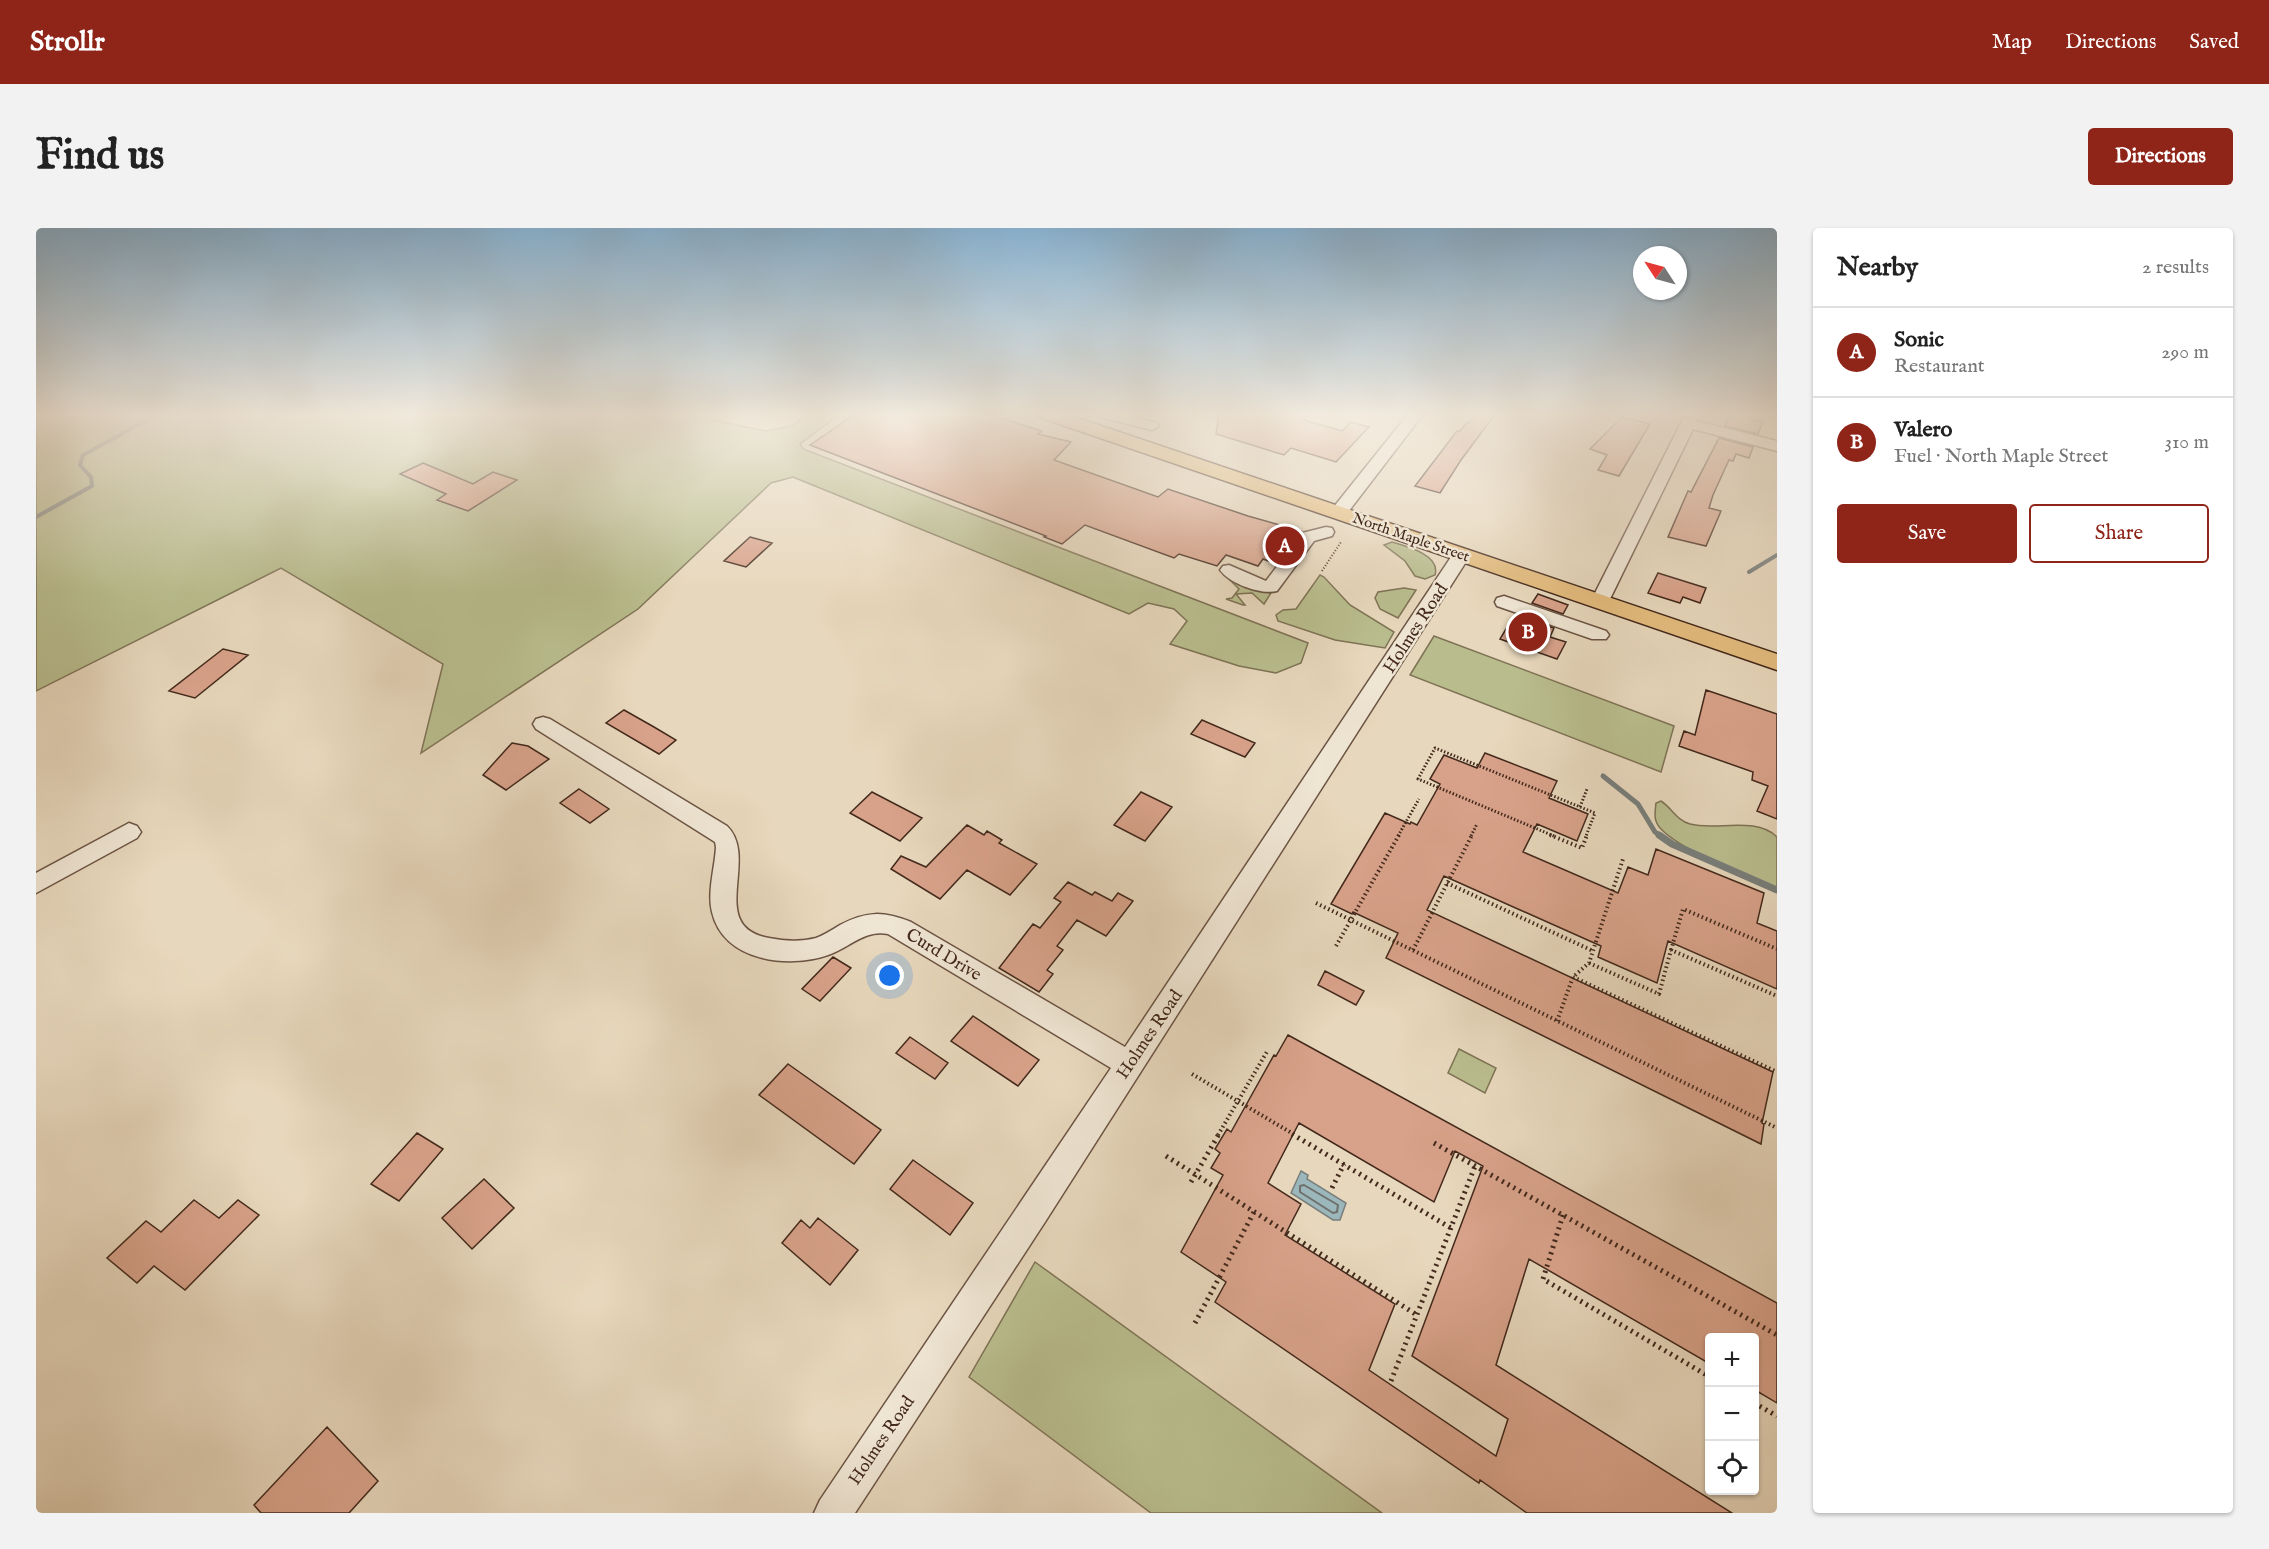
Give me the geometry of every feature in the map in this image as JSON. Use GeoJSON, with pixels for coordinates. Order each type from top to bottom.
{"type":"FeatureCollection","features":[{"type":"Feature","properties":{"kind":"main road","name":"North Maple Street"},"geometry":{"type":"LineString","coordinates":[[1226,473],[1777,662]]}},
{"type":"Feature","properties":{"kind":"street"},"geometry":{"type":"LineString","coordinates":[[1339,512],[1367,473]]}},
{"type":"Feature","properties":{"kind":"street"},"geometry":{"type":"LineString","coordinates":[[1600,601],[1663,473]]}},
{"type":"Feature","properties":{"kind":"street"},"geometry":{"type":"LineString","coordinates":[[1229,570],[1245,580],[1271,587],[1308,537],[1326,532]]}},
{"type":"Feature","properties":{"kind":"street","name":"Holmes Road"},"geometry":{"type":"LineString","coordinates":[[833,1513],[1462,554]]}},
{"type":"Feature","properties":{"kind":"street"},"geometry":{"type":"LineString","coordinates":[[1504,602],[1599,635]]}},
{"type":"Feature","properties":{"kind":"street","name":"Curd Drive"},"geometry":{"type":"LineString","coordinates":[[543,724],[719,832],[725,838],[728,847],[724,910],[728,923],[748,942],[774,950],[798,952],[822,946],[874,923],[887,924],[902,929],[1129,1064]]}},
{"type":"Feature","properties":{"kind":"street"},"geometry":{"type":"LineString","coordinates":[[36,884],[129,832]]}},
{"type":"Feature","properties":{"kind":"path"},"geometry":{"type":"LineString","coordinates":[[1322,571],[1343,539]]}},
{"type":"Feature","properties":{"kind":"path"},"geometry":{"type":"LineString","coordinates":[[1435,748],[1580,807],[1595,813],[1582,848],[1418,778],[1435,748]]}},
{"type":"Feature","properties":{"kind":"path"},"geometry":{"type":"LineString","coordinates":[[1580,807],[1587,789]]}},
{"type":"Feature","properties":{"kind":"path"},"geometry":{"type":"LineString","coordinates":[[1336,946],[1419,799]]}},
{"type":"Feature","properties":{"kind":"path"},"geometry":{"type":"LineString","coordinates":[[1413,950],[1477,824]]}},
{"type":"Feature","properties":{"kind":"path"},"geometry":{"type":"LineString","coordinates":[[1557,1021],[1573,976],[1589,963],[1623,859]]}},
{"type":"Feature","properties":{"kind":"path"},"geometry":{"type":"LineString","coordinates":[[1447,883],[1593,951]]}},
{"type":"Feature","properties":{"kind":"path"},"geometry":{"type":"LineString","coordinates":[[1316,903],[1777,1128]]}},
{"type":"Feature","properties":{"kind":"path"},"geometry":{"type":"LineString","coordinates":[[1589,963],[1659,994],[1683,909],[1777,949]]}},
{"type":"Feature","properties":{"kind":"path"},"geometry":{"type":"LineString","coordinates":[[1671,950],[1777,996]]}},
{"type":"Feature","properties":{"kind":"path"},"geometry":{"type":"LineString","coordinates":[[1573,976],[1777,1072]]}},
{"type":"Feature","properties":{"kind":"path"},"geometry":{"type":"LineString","coordinates":[[1191,1182],[1268,1050]]}},
{"type":"Feature","properties":{"kind":"path"},"geometry":{"type":"LineString","coordinates":[[1192,1074],[1451,1228]]}},
{"type":"Feature","properties":{"kind":"path"},"geometry":{"type":"LineString","coordinates":[[1434,1143],[1777,1335]]}},
{"type":"Feature","properties":{"kind":"path"},"geometry":{"type":"LineString","coordinates":[[1166,1156],[1417,1315]]}},
{"type":"Feature","properties":{"kind":"path"},"geometry":{"type":"LineString","coordinates":[[1332,1188],[1344,1164]]}},
{"type":"Feature","properties":{"kind":"path"},"geometry":{"type":"LineString","coordinates":[[1391,1381],[1475,1166]]}},
{"type":"Feature","properties":{"kind":"path"},"geometry":{"type":"LineString","coordinates":[[1196,1323],[1254,1212]]}},
{"type":"Feature","properties":{"kind":"path"},"geometry":{"type":"LineString","coordinates":[[1563,1215],[1543,1279],[1705,1374]]}},
{"type":"Feature","properties":{"kind":"path"},"geometry":{"type":"LineString","coordinates":[[1759,1405],[1777,1416]]}},
{"type":"Feature","properties":{"kind":"green space"},"geometry":{"type":"Polygon","coordinates":[[[36,473],[865,473],[1308,643],[1301,663],[1276,673],[1239,666],[1170,644],[1187,621],[1174,609],[1148,603],[1129,614],[793,477],[771,483],[638,609],[421,753],[443,664],[281,568],[36,691],[36,473]]]}},
{"type":"Feature","properties":{"kind":"green space"},"geometry":{"type":"Polygon","coordinates":[[[1392,542],[1421,552],[1428,557],[1433,562],[1435,575],[1425,579],[1415,576],[1405,561],[1384,545],[1392,542]]]}},
{"type":"Feature","properties":{"kind":"green space"},"geometry":{"type":"Polygon","coordinates":[[[1320,575],[1350,605],[1394,632],[1385,648],[1335,640],[1278,621],[1276,615],[1283,610],[1296,609],[1320,575]]]}},
{"type":"Feature","properties":{"kind":"green space"},"geometry":{"type":"Polygon","coordinates":[[[1230,580],[1245,586],[1271,593],[1264,604],[1252,593],[1236,594],[1245,605],[1226,599],[1232,598],[1239,589],[1230,580]]]}},
{"type":"Feature","properties":{"kind":"green space"},"geometry":{"type":"Polygon","coordinates":[[[1404,588],[1416,590],[1398,618],[1380,609],[1375,598],[1378,592],[1404,588]]]}},
{"type":"Feature","properties":{"kind":"green space"},"geometry":{"type":"Polygon","coordinates":[[[1434,636],[1674,726],[1661,772],[1410,675],[1434,636]]]}},
{"type":"Feature","properties":{"kind":"green space"},"geometry":{"type":"Polygon","coordinates":[[[1661,801],[1681,820],[1690,824],[1758,827],[1777,837],[1777,889],[1716,863],[1671,837],[1658,826],[1656,820],[1656,803],[1661,801]]]}},
{"type":"Feature","properties":{"kind":"green space"},"geometry":{"type":"Polygon","coordinates":[[[1459,1049],[1496,1068],[1485,1093],[1448,1073],[1459,1049]]]}},
{"type":"Feature","properties":{"kind":"green space"},"geometry":{"type":"Polygon","coordinates":[[[1035,1262],[1382,1513],[1151,1513],[969,1377],[1035,1262]]]}},
{"type":"Feature","properties":{"kind":"water"},"geometry":{"type":"Polygon","coordinates":[[[1301,1171],[1308,1175],[1307,1179],[1346,1203],[1340,1220],[1333,1220],[1291,1193],[1301,1171]]]}},
{"type":"Feature","properties":{"kind":"building"},"geometry":{"type":"Polygon","coordinates":[[[447,473],[473,484],[491,473],[517,480],[468,511],[437,500],[446,494],[400,474],[447,473]]]}},
{"type":"Feature","properties":{"kind":"building"},"geometry":{"type":"Polygon","coordinates":[[[883,473],[1090,473],[1158,497],[1168,489],[1301,531],[1276,564],[1263,559],[1258,566],[1226,555],[1217,566],[1179,554],[1174,558],[1085,525],[1062,544],[1044,537],[1046,536],[883,473]]]}},
{"type":"Feature","properties":{"kind":"building"},"geometry":{"type":"Polygon","coordinates":[[[1425,473],[1453,473],[1440,493],[1415,486],[1425,473]]]}},
{"type":"Feature","properties":{"kind":"building"},"geometry":{"type":"Polygon","coordinates":[[[1701,473],[1723,473],[1709,508],[1721,511],[1706,546],[1668,537],[1688,491],[1691,492],[1701,473]]]}},
{"type":"Feature","properties":{"kind":"building"},"geometry":{"type":"Polygon","coordinates":[[[750,537],[772,543],[746,567],[724,561],[750,537]]]}},
{"type":"Feature","properties":{"kind":"building"},"geometry":{"type":"Polygon","coordinates":[[[1658,573],[1706,588],[1700,603],[1683,597],[1680,603],[1648,593],[1658,573]]]}},
{"type":"Feature","properties":{"kind":"building"},"geometry":{"type":"Polygon","coordinates":[[[1538,594],[1568,605],[1563,614],[1532,603],[1538,594]]]}},
{"type":"Feature","properties":{"kind":"building"},"geometry":{"type":"Polygon","coordinates":[[[1523,618],[1554,628],[1550,637],[1566,642],[1557,659],[1500,639],[1509,624],[1518,627],[1523,618]]]}},
{"type":"Feature","properties":{"kind":"building"},"geometry":{"type":"Polygon","coordinates":[[[223,649],[248,655],[195,698],[169,691],[223,649]]]}},
{"type":"Feature","properties":{"kind":"building"},"geometry":{"type":"Polygon","coordinates":[[[1706,690],[1777,714],[1777,819],[1757,811],[1768,786],[1752,780],[1753,772],[1679,746],[1684,731],[1695,735],[1706,690]]]}},
{"type":"Feature","properties":{"kind":"building"},"geometry":{"type":"Polygon","coordinates":[[[624,710],[676,740],[659,754],[606,723],[624,710]]]}},
{"type":"Feature","properties":{"kind":"building"},"geometry":{"type":"Polygon","coordinates":[[[1202,720],[1255,743],[1245,757],[1191,734],[1202,720]]]}},
{"type":"Feature","properties":{"kind":"building"},"geometry":{"type":"Polygon","coordinates":[[[512,743],[528,746],[549,759],[506,790],[483,775],[512,743]]]}},
{"type":"Feature","properties":{"kind":"building"},"geometry":{"type":"Polygon","coordinates":[[[1485,753],[1557,781],[1549,798],[1588,814],[1577,841],[1537,824],[1523,852],[1618,893],[1628,867],[1648,875],[1656,849],[1764,893],[1757,923],[1777,931],[1777,989],[1668,941],[1657,983],[1598,957],[1601,946],[1444,876],[1427,910],[1773,1072],[1762,1123],[1764,1124],[1761,1144],[1386,958],[1398,933],[1331,904],[1385,813],[1417,825],[1440,784],[1430,779],[1444,755],[1477,768],[1485,753]]]}},
{"type":"Feature","properties":{"kind":"building"},"geometry":{"type":"Polygon","coordinates":[[[579,789],[609,809],[590,823],[560,803],[579,789]]]}},
{"type":"Feature","properties":{"kind":"building"},"geometry":{"type":"Polygon","coordinates":[[[872,792],[922,818],[900,841],[850,813],[872,792]]]}},
{"type":"Feature","properties":{"kind":"building"},"geometry":{"type":"Polygon","coordinates":[[[1141,792],[1172,807],[1145,841],[1114,825],[1141,792]]]}},
{"type":"Feature","properties":{"kind":"building"},"geometry":{"type":"Polygon","coordinates":[[[967,825],[984,835],[987,831],[1002,840],[999,843],[1037,864],[1010,895],[967,870],[940,899],[891,869],[901,856],[926,867],[967,825]]]}},
{"type":"Feature","properties":{"kind":"building"},"geometry":{"type":"Polygon","coordinates":[[[1068,882],[1092,895],[1095,892],[1112,901],[1118,893],[1133,901],[1106,936],[1077,920],[1057,946],[1063,950],[1047,970],[1053,974],[1039,992],[999,968],[1033,924],[1040,928],[1061,902],[1054,898],[1068,882]]]}},
{"type":"Feature","properties":{"kind":"building"},"geometry":{"type":"Polygon","coordinates":[[[833,957],[851,968],[820,1001],[802,989],[833,957]]]}},
{"type":"Feature","properties":{"kind":"building"},"geometry":{"type":"Polygon","coordinates":[[[1325,971],[1364,991],[1356,1005],[1318,985],[1325,971]]]}},
{"type":"Feature","properties":{"kind":"building"},"geometry":{"type":"Polygon","coordinates":[[[973,1016],[1039,1060],[1018,1086],[951,1041],[973,1016]]]}},
{"type":"Feature","properties":{"kind":"building"},"geometry":{"type":"Polygon","coordinates":[[[1288,1035],[1777,1303],[1777,1403],[1759,1392],[1759,1333],[1705,1333],[1705,1361],[1529,1259],[1496,1365],[1732,1513],[1527,1513],[1480,1480],[1479,1483],[1215,1302],[1226,1282],[1181,1252],[1223,1175],[1211,1168],[1220,1153],[1215,1149],[1227,1129],[1231,1132],[1274,1055],[1276,1056],[1288,1035]],[[1299,1123],[1268,1183],[1301,1204],[1285,1235],[1395,1304],[1369,1370],[1496,1456],[1508,1419],[1412,1356],[1483,1166],[1455,1151],[1434,1202],[1299,1123]]]}},
{"type":"Feature","properties":{"kind":"building"},"geometry":{"type":"Polygon","coordinates":[[[910,1037],[948,1063],[935,1079],[896,1053],[910,1037]]]}},
{"type":"Feature","properties":{"kind":"building"},"geometry":{"type":"Polygon","coordinates":[[[788,1064],[881,1130],[854,1164],[759,1095],[788,1064]]]}},
{"type":"Feature","properties":{"kind":"building"},"geometry":{"type":"Polygon","coordinates":[[[417,1133],[443,1149],[399,1201],[371,1184],[417,1133]]]}},
{"type":"Feature","properties":{"kind":"building"},"geometry":{"type":"Polygon","coordinates":[[[913,1160],[973,1203],[950,1235],[890,1189],[913,1160]]]}},
{"type":"Feature","properties":{"kind":"building"},"geometry":{"type":"Polygon","coordinates":[[[484,1179],[514,1208],[472,1249],[442,1218],[484,1179]]]}},
{"type":"Feature","properties":{"kind":"building"},"geometry":{"type":"Polygon","coordinates":[[[194,1200],[219,1218],[238,1200],[259,1215],[185,1290],[154,1266],[137,1283],[107,1258],[146,1221],[161,1232],[194,1200]]]}},
{"type":"Feature","properties":{"kind":"building"},"geometry":{"type":"Polygon","coordinates":[[[818,1218],[858,1250],[830,1285],[782,1243],[801,1220],[810,1228],[818,1218]]]}},
{"type":"Feature","properties":{"kind":"building"},"geometry":{"type":"Polygon","coordinates":[[[327,1427],[378,1481],[349,1513],[261,1513],[254,1505],[327,1427]]]}},
{"type":"Feature","properties":{"kind":"waterway"},"geometry":{"type":"LineString","coordinates":[[36,517],[92,486],[91,477],[87,473]]}},
{"type":"Feature","properties":{"kind":"waterway"},"geometry":{"type":"LineString","coordinates":[[1749,572],[1777,555]]}},
{"type":"Feature","properties":{"kind":"waterway"},"geometry":{"type":"LineString","coordinates":[[1603,776],[1638,804],[1655,832],[1661,836]]}},
{"type":"Feature","properties":{"kind":"waterway"},"geometry":{"type":"LineString","coordinates":[[1659,835],[1672,844],[1777,890]]}},
{"type":"Feature","properties":{"kind":"place","name":"Sonic"},"geometry":{"type":"Point","coordinates":[1285,546]}},
{"type":"Feature","properties":{"kind":"place","name":"Valero"},"geometry":{"type":"Point","coordinates":[1528,632]}}]}
